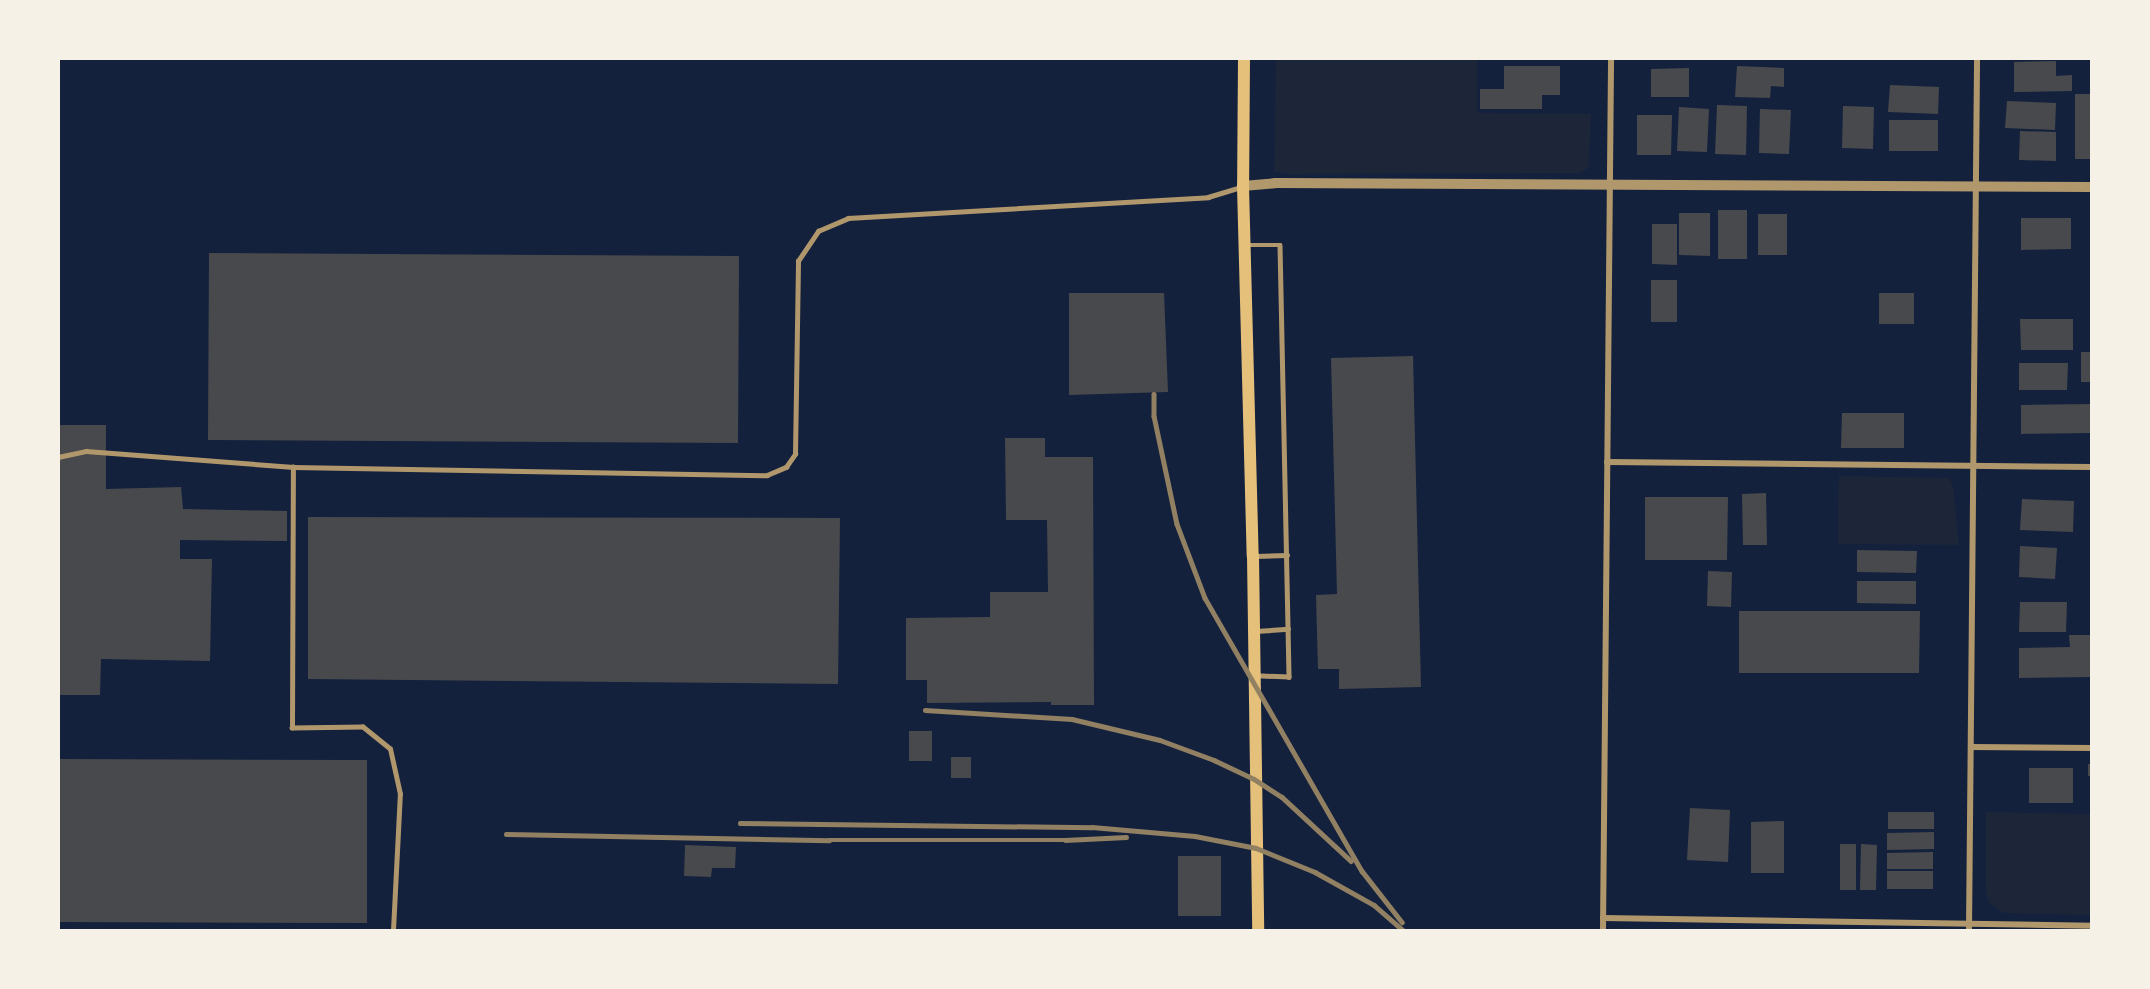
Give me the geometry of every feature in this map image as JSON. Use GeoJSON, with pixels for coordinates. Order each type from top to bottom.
{"type":"FeatureCollection","features":[{"type":"Feature","properties":{"kind":"main road"},"geometry":{"type":"LineString","coordinates":[[1244,58],[1243,186],[1253,556],[1258,930]]}},
{"type":"Feature","properties":{"kind":"street"},"geometry":{"type":"LineString","coordinates":[[1603,930],[1611,58]]}},
{"type":"Feature","properties":{"kind":"street"},"geometry":{"type":"LineString","coordinates":[[1969,928],[1977,58]]}},
{"type":"Feature","properties":{"kind":"street"},"geometry":{"type":"LineString","coordinates":[[1243,186],[1275,183],[2091,188]]}},
{"type":"Feature","properties":{"kind":"street"},"geometry":{"type":"LineString","coordinates":[[1607,462],[2091,467]]}},
{"type":"Feature","properties":{"kind":"street"},"geometry":{"type":"LineString","coordinates":[[1971,747],[2091,748]]}},
{"type":"Feature","properties":{"kind":"street"},"geometry":{"type":"LineString","coordinates":[[1604,918],[1969,928],[2091,926]]}},
{"type":"Feature","properties":{"kind":"lane"},"geometry":{"type":"LineString","coordinates":[[58,457],[86,451],[293,467],[767,475],[786,467],[795,454],[798,261],[818,231],[848,218],[1208,197],[1243,186]]}},
{"type":"Feature","properties":{"kind":"lane"},"geometry":{"type":"LineString","coordinates":[[1244,245],[1280,245],[1289,677],[1254,676]]}},
{"type":"Feature","properties":{"kind":"lane"},"geometry":{"type":"LineString","coordinates":[[293,467],[292,728],[363,727],[390,749],[400,794],[393,930]]}},
{"type":"Feature","properties":{"kind":"lane"},"geometry":{"type":"LineString","coordinates":[[1253,556],[1287,555]]}},
{"type":"Feature","properties":{"kind":"lane"},"geometry":{"type":"LineString","coordinates":[[1253,631],[1288,629]]}},
{"type":"Feature","properties":{"kind":"shaded area"},"geometry":{"type":"Polygon","coordinates":[[[1276,59],[1477,59],[1477,113],[1591,114],[1589,167],[1581,173],[1289,174],[1274,171],[1276,59]]]}},
{"type":"Feature","properties":{"kind":"shaded area"},"geometry":{"type":"Polygon","coordinates":[[[1839,476],[1949,478],[1953,486],[1959,545],[1838,544],[1839,476]]]}},
{"type":"Feature","properties":{"kind":"shaded area"},"geometry":{"type":"Polygon","coordinates":[[[1986,812],[2091,814],[2091,915],[2004,913],[1989,903],[1986,893],[1986,812]]]}},
{"type":"Feature","properties":{"kind":"building"},"geometry":{"type":"Polygon","coordinates":[[[2056,61],[2056,76],[2072,75],[2072,91],[2014,92],[2014,62],[2056,61]]]}},
{"type":"Feature","properties":{"kind":"building"},"geometry":{"type":"Polygon","coordinates":[[[1504,66],[1560,66],[1560,95],[1542,95],[1542,109],[1480,109],[1480,89],[1504,89],[1504,66]]]}},
{"type":"Feature","properties":{"kind":"building"},"geometry":{"type":"Polygon","coordinates":[[[1737,66],[1784,68],[1784,87],[1771,86],[1770,98],[1735,97],[1737,66]]]}},
{"type":"Feature","properties":{"kind":"building"},"geometry":{"type":"Polygon","coordinates":[[[1689,68],[1689,97],[1651,97],[1651,69],[1689,68]]]}},
{"type":"Feature","properties":{"kind":"building"},"geometry":{"type":"Polygon","coordinates":[[[1890,85],[1939,87],[1938,114],[1888,112],[1890,85]]]}},
{"type":"Feature","properties":{"kind":"building"},"geometry":{"type":"Polygon","coordinates":[[[2075,94],[2092,94],[2092,159],[2075,159],[2075,94]]]}},
{"type":"Feature","properties":{"kind":"building"},"geometry":{"type":"Polygon","coordinates":[[[2007,101],[2056,103],[2055,130],[2005,128],[2007,101]]]}},
{"type":"Feature","properties":{"kind":"building"},"geometry":{"type":"Polygon","coordinates":[[[1717,105],[1747,106],[1746,155],[1715,154],[1717,105]]]}},
{"type":"Feature","properties":{"kind":"building"},"geometry":{"type":"Polygon","coordinates":[[[1843,106],[1874,107],[1873,149],[1842,148],[1843,106]]]}},
{"type":"Feature","properties":{"kind":"building"},"geometry":{"type":"Polygon","coordinates":[[[1679,107],[1709,109],[1707,152],[1677,151],[1679,107]]]}},
{"type":"Feature","properties":{"kind":"building"},"geometry":{"type":"Polygon","coordinates":[[[1760,109],[1791,110],[1789,154],[1759,153],[1760,109]]]}},
{"type":"Feature","properties":{"kind":"building"},"geometry":{"type":"Polygon","coordinates":[[[1637,115],[1672,115],[1671,155],[1637,155],[1637,115]]]}},
{"type":"Feature","properties":{"kind":"building"},"geometry":{"type":"Polygon","coordinates":[[[1889,120],[1938,120],[1938,151],[1889,151],[1889,120]]]}},
{"type":"Feature","properties":{"kind":"building"},"geometry":{"type":"Polygon","coordinates":[[[2020,131],[2056,132],[2056,161],[2019,160],[2020,131]]]}},
{"type":"Feature","properties":{"kind":"building"},"geometry":{"type":"Polygon","coordinates":[[[1718,210],[1747,210],[1747,259],[1718,259],[1718,210]]]}},
{"type":"Feature","properties":{"kind":"building"},"geometry":{"type":"Polygon","coordinates":[[[1679,213],[1710,213],[1710,256],[1679,255],[1679,213]]]}},
{"type":"Feature","properties":{"kind":"building"},"geometry":{"type":"Polygon","coordinates":[[[1758,214],[1787,214],[1787,255],[1758,255],[1758,214]]]}},
{"type":"Feature","properties":{"kind":"building"},"geometry":{"type":"Polygon","coordinates":[[[2021,218],[2071,218],[2071,249],[2021,250],[2021,218]]]}},
{"type":"Feature","properties":{"kind":"building"},"geometry":{"type":"Polygon","coordinates":[[[1652,224],[1677,224],[1677,265],[1652,264],[1652,224]]]}},
{"type":"Feature","properties":{"kind":"building"},"geometry":{"type":"Polygon","coordinates":[[[209,253],[739,256],[738,443],[208,440],[209,253]]]}},
{"type":"Feature","properties":{"kind":"building"},"geometry":{"type":"Polygon","coordinates":[[[1651,280],[1677,280],[1677,322],[1651,322],[1651,280]]]}},
{"type":"Feature","properties":{"kind":"building"},"geometry":{"type":"Polygon","coordinates":[[[1069,293],[1164,293],[1168,392],[1069,395],[1069,293]]]}},
{"type":"Feature","properties":{"kind":"building"},"geometry":{"type":"Polygon","coordinates":[[[1879,293],[1914,293],[1914,324],[1879,324],[1879,293]]]}},
{"type":"Feature","properties":{"kind":"building"},"geometry":{"type":"Polygon","coordinates":[[[2020,319],[2073,319],[2073,350],[2021,350],[2020,319]]]}},
{"type":"Feature","properties":{"kind":"building"},"geometry":{"type":"Polygon","coordinates":[[[2081,352],[2092,352],[2092,382],[2081,382],[2081,352]]]}},
{"type":"Feature","properties":{"kind":"building"},"geometry":{"type":"Polygon","coordinates":[[[1413,356],[1421,687],[1339,689],[1339,669],[1318,669],[1316,595],[1337,594],[1331,358],[1413,356]]]}},
{"type":"Feature","properties":{"kind":"building"},"geometry":{"type":"Polygon","coordinates":[[[2019,363],[2068,363],[2067,390],[2019,390],[2019,363]]]}},
{"type":"Feature","properties":{"kind":"building"},"geometry":{"type":"Polygon","coordinates":[[[2092,404],[2092,433],[2021,434],[2021,405],[2092,404]]]}},
{"type":"Feature","properties":{"kind":"building"},"geometry":{"type":"Polygon","coordinates":[[[1842,413],[1904,413],[1904,448],[1841,448],[1842,413]]]}},
{"type":"Feature","properties":{"kind":"building"},"geometry":{"type":"Polygon","coordinates":[[[58,425],[106,425],[106,489],[181,487],[183,509],[287,511],[287,541],[180,540],[180,559],[212,559],[210,661],[101,659],[100,695],[58,695],[58,425]]]}},
{"type":"Feature","properties":{"kind":"building"},"geometry":{"type":"Polygon","coordinates":[[[1005,438],[1045,438],[1045,457],[1093,457],[1094,705],[1051,705],[1051,702],[927,703],[927,680],[906,680],[906,618],[990,617],[990,592],[1048,592],[1047,520],[1006,520],[1005,438]]]}},
{"type":"Feature","properties":{"kind":"building"},"geometry":{"type":"Polygon","coordinates":[[[1766,493],[1767,545],[1743,545],[1742,494],[1766,493]]]}},
{"type":"Feature","properties":{"kind":"building"},"geometry":{"type":"Polygon","coordinates":[[[1645,497],[1728,497],[1727,560],[1645,560],[1645,497]]]}},
{"type":"Feature","properties":{"kind":"building"},"geometry":{"type":"Polygon","coordinates":[[[2022,499],[2074,501],[2073,532],[2020,530],[2022,499]]]}},
{"type":"Feature","properties":{"kind":"building"},"geometry":{"type":"Polygon","coordinates":[[[308,517],[840,518],[838,684],[308,679],[308,517]]]}},
{"type":"Feature","properties":{"kind":"building"},"geometry":{"type":"Polygon","coordinates":[[[2020,546],[2057,548],[2055,579],[2019,577],[2020,546]]]}},
{"type":"Feature","properties":{"kind":"building"},"geometry":{"type":"Polygon","coordinates":[[[1857,550],[1917,551],[1916,573],[1857,572],[1857,550]]]}},
{"type":"Feature","properties":{"kind":"building"},"geometry":{"type":"Polygon","coordinates":[[[1708,571],[1732,572],[1731,607],[1707,606],[1708,571]]]}},
{"type":"Feature","properties":{"kind":"building"},"geometry":{"type":"Polygon","coordinates":[[[1857,581],[1916,581],[1916,604],[1857,603],[1857,581]]]}},
{"type":"Feature","properties":{"kind":"building"},"geometry":{"type":"Polygon","coordinates":[[[2020,602],[2067,602],[2066,632],[2019,632],[2020,602]]]}},
{"type":"Feature","properties":{"kind":"building"},"geometry":{"type":"Polygon","coordinates":[[[1739,611],[1920,611],[1919,673],[1739,673],[1739,611]]]}},
{"type":"Feature","properties":{"kind":"building"},"geometry":{"type":"Polygon","coordinates":[[[2069,635],[2092,635],[2092,677],[2019,678],[2019,648],[2070,647],[2069,635]]]}},
{"type":"Feature","properties":{"kind":"building"},"geometry":{"type":"Polygon","coordinates":[[[909,731],[932,731],[932,761],[909,761],[909,731]]]}},
{"type":"Feature","properties":{"kind":"building"},"geometry":{"type":"Polygon","coordinates":[[[951,757],[971,757],[971,778],[951,778],[951,757]]]}},
{"type":"Feature","properties":{"kind":"building"},"geometry":{"type":"Polygon","coordinates":[[[58,759],[367,760],[367,923],[58,922],[58,759]]]}},
{"type":"Feature","properties":{"kind":"building"},"geometry":{"type":"Polygon","coordinates":[[[2088,764],[2092,764],[2092,776],[2088,776],[2088,764]]]}},
{"type":"Feature","properties":{"kind":"building"},"geometry":{"type":"Polygon","coordinates":[[[2029,768],[2073,768],[2073,803],[2029,803],[2029,768]]]}},
{"type":"Feature","properties":{"kind":"building"},"geometry":{"type":"Polygon","coordinates":[[[1690,808],[1730,810],[1728,862],[1687,860],[1690,808]]]}},
{"type":"Feature","properties":{"kind":"building"},"geometry":{"type":"Polygon","coordinates":[[[1888,812],[1934,812],[1934,829],[1888,829],[1888,812]]]}},
{"type":"Feature","properties":{"kind":"building"},"geometry":{"type":"Polygon","coordinates":[[[1784,821],[1784,873],[1751,873],[1751,822],[1784,821]]]}},
{"type":"Feature","properties":{"kind":"building"},"geometry":{"type":"Polygon","coordinates":[[[1934,832],[1934,849],[1887,850],[1887,833],[1934,832]]]}},
{"type":"Feature","properties":{"kind":"building"},"geometry":{"type":"Polygon","coordinates":[[[1840,844],[1856,844],[1856,890],[1840,890],[1840,844]]]}},
{"type":"Feature","properties":{"kind":"building"},"geometry":{"type":"Polygon","coordinates":[[[1861,844],[1877,845],[1876,890],[1860,890],[1861,844]]]}},
{"type":"Feature","properties":{"kind":"building"},"geometry":{"type":"Polygon","coordinates":[[[685,845],[736,847],[735,868],[712,868],[711,877],[684,876],[685,845]]]}},
{"type":"Feature","properties":{"kind":"building"},"geometry":{"type":"Polygon","coordinates":[[[1933,852],[1933,869],[1887,869],[1887,853],[1933,852]]]}},
{"type":"Feature","properties":{"kind":"building"},"geometry":{"type":"Polygon","coordinates":[[[1178,856],[1221,856],[1221,916],[1178,916],[1178,856]]]}},
{"type":"Feature","properties":{"kind":"building"},"geometry":{"type":"Polygon","coordinates":[[[1887,871],[1933,871],[1933,889],[1887,889],[1887,871]]]}},
{"type":"Feature","properties":{"kind":"railway"},"geometry":{"type":"LineString","coordinates":[[1154,394],[1154,416],[1177,524],[1205,598],[1362,871],[1402,922]]}},
{"type":"Feature","properties":{"kind":"railway"},"geometry":{"type":"LineString","coordinates":[[925,710],[1072,719],[1160,740],[1214,760],[1254,779],[1282,797],[1351,861]]}},
{"type":"Feature","properties":{"kind":"railway"},"geometry":{"type":"LineString","coordinates":[[740,823],[1092,827],[1195,836],[1256,848],[1315,872],[1374,905],[1403,930]]}},
{"type":"Feature","properties":{"kind":"railway"},"geometry":{"type":"LineString","coordinates":[[506,834],[829,840],[1065,840],[1126,837]]}}]}
